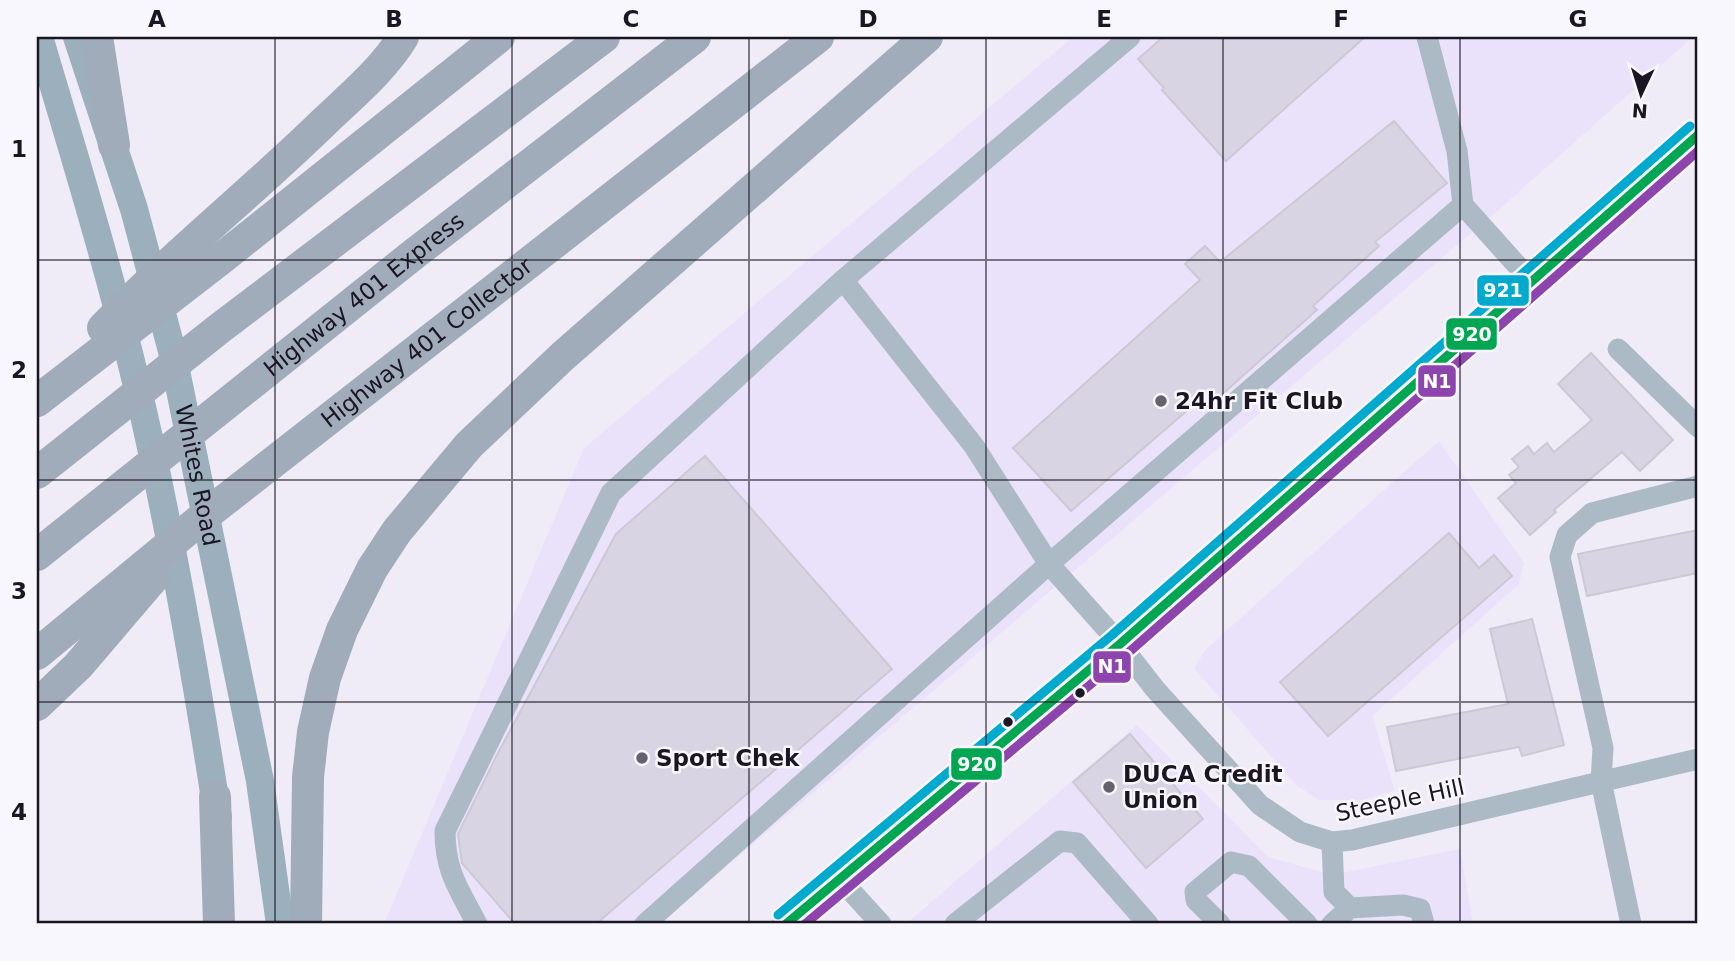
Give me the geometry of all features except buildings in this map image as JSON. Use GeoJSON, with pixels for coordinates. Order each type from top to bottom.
{"type":"FeatureCollection","features":[{"type":"Feature","properties":{"kind":"highway"},"geometry":{"type":"LineString","coordinates":[[97,37],[114,145]]}},
{"type":"Feature","properties":{"kind":"highway"},"geometry":{"type":"LineString","coordinates":[[49,392],[104,327],[201,233],[299,146],[374,74],[403,37]]}},
{"type":"Feature","properties":{"kind":"highway"},"geometry":{"type":"LineString","coordinates":[[49,392],[499,37]]}},
{"type":"Feature","properties":{"kind":"highway"},"geometry":{"type":"LineString","coordinates":[[37,473],[220,328],[604,37]]}},
{"type":"Feature","properties":{"kind":"highway","name":"Highway 401 Express"},"geometry":{"type":"LineString","coordinates":[[37,555],[414,254],[695,37]]}},
{"type":"Feature","properties":{"kind":"highway","name":"Highway 401 Collector"},"geometry":{"type":"LineString","coordinates":[[37,654],[207,514],[818,37]]}},
{"type":"Feature","properties":{"kind":"highway"},"geometry":{"type":"LineString","coordinates":[[306,924],[307,777],[313,732],[325,678],[342,630],[372,569],[397,531],[469,445],[563,356],[927,37]]}},
{"type":"Feature","properties":{"kind":"highway"},"geometry":{"type":"LineString","coordinates":[[37,705],[78,666],[207,514]]}},
{"type":"Feature","properties":{"kind":"highway"},"geometry":{"type":"LineString","coordinates":[[215,796],[219,924]]}},
{"type":"Feature","properties":{"kind":"main road","name":"Whites Road"},"geometry":{"type":"LineString","coordinates":[[38,37],[98,235],[152,449],[193,654],[235,924]]}},
{"type":"Feature","properties":{"kind":"main road","name":"Whites Road"},"geometry":{"type":"LineString","coordinates":[[77,37],[134,209],[172,351],[261,781],[280,924]]}},
{"type":"Feature","properties":{"kind":"main road"},"geometry":{"type":"LineString","coordinates":[[786,924],[1120,644],[1698,135]]}},
{"type":"Feature","properties":{"kind":"street"},"geometry":{"type":"LineString","coordinates":[[477,924],[451,875],[445,855],[445,831],[611,493],[843,280],[1129,37]]}},
{"type":"Feature","properties":{"kind":"street"},"geometry":{"type":"LineString","coordinates":[[1427,37],[1457,151],[1463,205],[1532,282]]}},
{"type":"Feature","properties":{"kind":"street"},"geometry":{"type":"LineString","coordinates":[[645,924],[1049,564],[1463,205]]}},
{"type":"Feature","properties":{"kind":"street","name":"Steeple Hill"},"geometry":{"type":"LineString","coordinates":[[843,280],[974,446],[1049,564],[1120,644],[1155,689],[1260,805],[1300,832],[1332,842],[1352,840],[1698,760]]}},
{"type":"Feature","properties":{"kind":"street"},"geometry":{"type":"LineString","coordinates":[[1618,349],[1698,427]]}},
{"type":"Feature","properties":{"kind":"street"},"geometry":{"type":"LineString","coordinates":[[1631,924],[1601,782],[1603,748],[1560,556],[1567,535],[1592,513],[1698,486]]}},
{"type":"Feature","properties":{"kind":"street"},"geometry":{"type":"LineString","coordinates":[[955,924],[1060,841],[1077,843],[1147,924]]}},
{"type":"Feature","properties":{"kind":"street"},"geometry":{"type":"LineString","coordinates":[[1332,842],[1334,892],[1350,908]]}},
{"type":"Feature","properties":{"kind":"street"},"geometry":{"type":"LineString","coordinates":[[1220,924],[1196,900],[1195,892],[1231,862],[1249,866],[1307,924]]}},
{"type":"Feature","properties":{"kind":"street"},"geometry":{"type":"LineString","coordinates":[[840,879],[881,924]]}},
{"type":"Feature","properties":{"kind":"street"},"geometry":{"type":"LineString","coordinates":[[1332,924],[1350,908],[1403,905],[1420,909],[1424,924]]}},
{"type":"Feature","properties":{"kind":"shaded area"},"geometry":{"type":"Polygon","coordinates":[[[1073,37],[1693,37],[1503,206],[659,924],[384,924],[584,448],[1073,37]]]}},
{"type":"Feature","properties":{"kind":"shaded area"},"geometry":{"type":"Polygon","coordinates":[[[1439,441],[1524,563],[1519,584],[1372,716],[1395,791],[1361,800],[1318,800],[1295,784],[1194,668],[1206,649],[1439,441]]]}},
{"type":"Feature","properties":{"kind":"shaded area"},"geometry":{"type":"Polygon","coordinates":[[[1137,725],[1268,857],[1332,875],[1460,849],[1473,924],[906,924],[1137,725]]]}},
{"type":"Feature","properties":{"kind":"transit line","name":"921"},"geometry":{"type":"LineString","coordinates":[[778,915],[1112,635],[1690,126]]}},
{"type":"Feature","properties":{"kind":"transit line","name":"920"},"geometry":{"type":"LineString","coordinates":[[786,924],[1120,644],[1698,135]]}},
{"type":"Feature","properties":{"kind":"transit line","name":"N1"},"geometry":{"type":"LineString","coordinates":[[805,924],[1128,653],[1698,151]]}},
{"type":"Feature","properties":{"kind":"place","name":"24hr Fit Club"},"geometry":{"type":"Point","coordinates":[1161,401]}},
{"type":"Feature","properties":{"kind":"place","name":"Sport Chek"},"geometry":{"type":"Point","coordinates":[642,758]}},
{"type":"Feature","properties":{"kind":"place","name":"DUCA Credit Union"},"geometry":{"type":"Point","coordinates":[1109,787]}}]}
